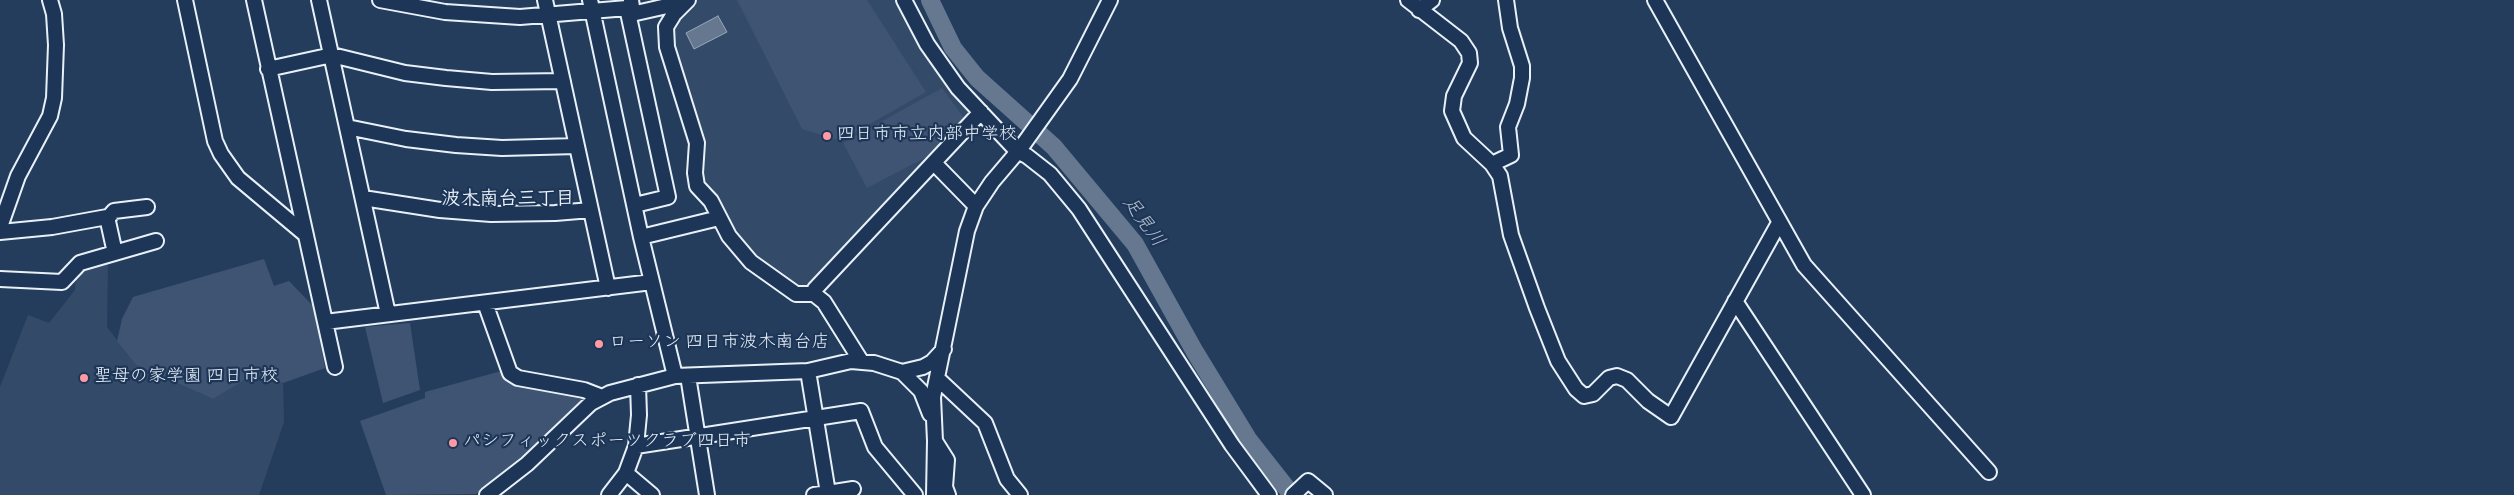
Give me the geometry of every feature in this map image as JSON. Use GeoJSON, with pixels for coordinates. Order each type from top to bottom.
{"type":"FeatureCollection","features":[{"type":"Feature","properties":{"kind":"street"},"geometry":{"type":"LineString","coordinates":[[0,227],[18,176],[50,116],[54,98],[56,45],[50,0]]}},
{"type":"Feature","properties":{"kind":"street"},"geometry":{"type":"LineString","coordinates":[[185,0],[215,141],[221,154],[238,178],[306,235]]}},
{"type":"Feature","properties":{"kind":"street"},"geometry":{"type":"LineString","coordinates":[[254,0],[335,367]]}},
{"type":"Feature","properties":{"kind":"street"},"geometry":{"type":"LineString","coordinates":[[319,0],[388,314]]}},
{"type":"Feature","properties":{"kind":"street"},"geometry":{"type":"LineString","coordinates":[[380,0],[446,12],[490,16],[549,16],[592,6],[631,7],[687,1]]}},
{"type":"Feature","properties":{"kind":"street"},"geometry":{"type":"LineString","coordinates":[[545,0],[608,288]]}},
{"type":"Feature","properties":{"kind":"street"},"geometry":{"type":"LineString","coordinates":[[904,0],[927,44],[958,88],[1019,150],[1050,174],[1080,209],[1232,445],[1268,494]]}},
{"type":"Feature","properties":{"kind":"street"},"geometry":{"type":"LineString","coordinates":[[940,491],[947,460],[936,441],[933,398],[964,240],[976,206],[1042,120],[1078,65],[1110,0]]}},
{"type":"Feature","properties":{"kind":"street"},"geometry":{"type":"LineString","coordinates":[[1408,0],[1461,41],[1469,53],[1470,63],[1454,96],[1452,111],[1464,138],[1492,164],[1500,176],[1511,235],[1537,308],[1558,361],[1576,389],[1584,396],[1593,394],[1608,378],[1617,376],[1626,380],[1648,401],[1671,417],[1779,223]]}},
{"type":"Feature","properties":{"kind":"street"},"geometry":{"type":"LineString","coordinates":[[1419,10],[1432,0]]}},
{"type":"Feature","properties":{"kind":"street"},"geometry":{"type":"LineString","coordinates":[[1492,164],[1511,155],[1508,127],[1517,104],[1522,78],[1522,66],[1510,28],[1506,0]]}},
{"type":"Feature","properties":{"kind":"street"},"geometry":{"type":"LineString","coordinates":[[1655,0],[1804,265],[1989,472]]}},
{"type":"Feature","properties":{"kind":"street"},"geometry":{"type":"LineString","coordinates":[[687,1],[666,27],[667,47],[697,143],[695,173],[697,186],[711,201],[729,236],[751,262],[796,294],[814,294],[824,302],[861,361]]}},
{"type":"Feature","properties":{"kind":"street"},"geometry":{"type":"LineString","coordinates":[[592,6],[641,237],[652,282],[682,376],[698,436],[707,495]]}},
{"type":"Feature","properties":{"kind":"street"},"geometry":{"type":"LineString","coordinates":[[631,7],[668,197],[635,205]]}},
{"type":"Feature","properties":{"kind":"street"},"geometry":{"type":"LineString","coordinates":[[268,69],[332,55],[405,73],[446,78],[492,82],[563,81]]}},
{"type":"Feature","properties":{"kind":"street"},"geometry":{"type":"LineString","coordinates":[[814,294],[815,289],[980,112]]}},
{"type":"Feature","properties":{"kind":"street"},"geometry":{"type":"LineString","coordinates":[[347,127],[406,139],[456,145],[502,148],[577,146]]}},
{"type":"Feature","properties":{"kind":"street"},"geometry":{"type":"LineString","coordinates":[[934,163],[976,206]]}},
{"type":"Feature","properties":{"kind":"street"},"geometry":{"type":"LineString","coordinates":[[363,198],[440,210],[491,214],[555,213],[591,210]]}},
{"type":"Feature","properties":{"kind":"street"},"geometry":{"type":"LineString","coordinates":[[107,219],[114,211],[147,207]]}},
{"type":"Feature","properties":{"kind":"street"},"geometry":{"type":"LineString","coordinates":[[0,232],[52,227],[107,217],[107,219]]}},
{"type":"Feature","properties":{"kind":"street"},"geometry":{"type":"LineString","coordinates":[[641,237],[719,218]]}},
{"type":"Feature","properties":{"kind":"street"},"geometry":{"type":"LineString","coordinates":[[107,219],[115,253]]}},
{"type":"Feature","properties":{"kind":"street"},"geometry":{"type":"LineString","coordinates":[[0,280],[62,282],[80,263],[156,241]]}},
{"type":"Feature","properties":{"kind":"street"},"geometry":{"type":"LineString","coordinates":[[324,322],[652,282]]}},
{"type":"Feature","properties":{"kind":"street"},"geometry":{"type":"LineString","coordinates":[[1735,301],[1863,495]]}},
{"type":"Feature","properties":{"kind":"street"},"geometry":{"type":"LineString","coordinates":[[485,303],[510,373],[518,378],[584,390],[602,397]]}},
{"type":"Feature","properties":{"kind":"street"},"geometry":{"type":"LineString","coordinates":[[487,495],[527,464],[591,403],[602,397],[638,385],[682,376],[808,371],[861,361],[902,372],[923,367],[932,362],[944,349]]}},
{"type":"Feature","properties":{"kind":"street"},"geometry":{"type":"LineString","coordinates":[[808,371],[823,494],[853,488]]}},
{"type":"Feature","properties":{"kind":"street"},"geometry":{"type":"LineString","coordinates":[[902,372],[921,391],[934,424]]}},
{"type":"Feature","properties":{"kind":"street"},"geometry":{"type":"LineString","coordinates":[[937,378],[985,423],[1007,480],[1020,495]]}},
{"type":"Feature","properties":{"kind":"street"},"geometry":{"type":"LineString","coordinates":[[609,495],[626,473],[636,446],[639,415],[638,385]]}},
{"type":"Feature","properties":{"kind":"street"},"geometry":{"type":"LineString","coordinates":[[636,446],[861,411],[875,447],[915,495]]}},
{"type":"Feature","properties":{"kind":"street"},"geometry":{"type":"LineString","coordinates":[[626,473],[652,495]]}},
{"type":"Feature","properties":{"kind":"street"},"geometry":{"type":"LineString","coordinates":[[1293,495],[1308,481],[1325,495]]}},
{"type":"Feature","properties":{"kind":"shaded area","name":"四日市市立内部中学校"},"geometry":{"type":"Polygon","coordinates":[[[694,0],[901,0],[973,113],[811,286],[798,289],[755,259],[733,234],[704,187],[704,178],[700,176],[690,108],[670,32],[674,22],[694,0]]]}},
{"type":"Feature","properties":{"kind":"shaded area"},"geometry":{"type":"Polygon","coordinates":[[[737,0],[867,0],[926,92],[840,141],[802,129],[737,0]]]}},
{"type":"Feature","properties":{"kind":"shaded area"},"geometry":{"type":"Polygon","coordinates":[[[718,16],[727,32],[694,49],[686,33],[718,16]]]}},
{"type":"Feature","properties":{"kind":"shaded area"},"geometry":{"type":"Polygon","coordinates":[[[942,88],[966,121],[940,150],[867,188],[843,143],[942,88]]]}},
{"type":"Feature","properties":{"kind":"shaded area"},"geometry":{"type":"Polygon","coordinates":[[[264,259],[274,286],[289,281],[314,307],[325,368],[283,383],[257,373],[213,399],[136,365],[117,341],[122,319],[133,297],[264,259]]]}},
{"type":"Feature","properties":{"kind":"shaded area","name":"聖母の家学園 四日市校"},"geometry":{"type":"Polygon","coordinates":[[[108,260],[107,327],[136,365],[213,399],[257,373],[283,383],[284,422],[259,495],[0,495],[0,387],[28,315],[49,323],[75,290],[76,273],[82,265],[108,260]]]}},
{"type":"Feature","properties":{"kind":"shaded area"},"geometry":{"type":"Polygon","coordinates":[[[410,323],[420,390],[383,403],[365,327],[410,323]]]}},
{"type":"Feature","properties":{"kind":"shaded area","name":"パシフィックスポーツクラブ四日市"},"geometry":{"type":"Polygon","coordinates":[[[505,370],[588,397],[523,458],[476,494],[386,495],[360,421],[425,398],[425,392],[505,370]]]}},
{"type":"Feature","properties":{"kind":"waterway","name":"足見川"},"geometry":{"type":"LineString","coordinates":[[930,0],[953,48],[977,78],[1054,147],[1135,244],[1195,352],[1248,439],[1292,495]]}},
{"type":"Feature","properties":{"kind":"place","name":"四日市市立内部中学校"},"geometry":{"type":"Point","coordinates":[827,136]}},
{"type":"Feature","properties":{"kind":"place","name":"ローソン 四日市波木南台店"},"geometry":{"type":"Point","coordinates":[599,344]}},
{"type":"Feature","properties":{"kind":"place","name":"聖母の家学園 四日市校"},"geometry":{"type":"Point","coordinates":[84,378]}},
{"type":"Feature","properties":{"kind":"place","name":"パシフィックスポーツクラブ四日市"},"geometry":{"type":"Point","coordinates":[453,443]}},
{"type":"Feature","properties":{"kind":"district","name":"波木南台三丁目"},"geometry":{"type":"Point","coordinates":[508,201]}}]}
